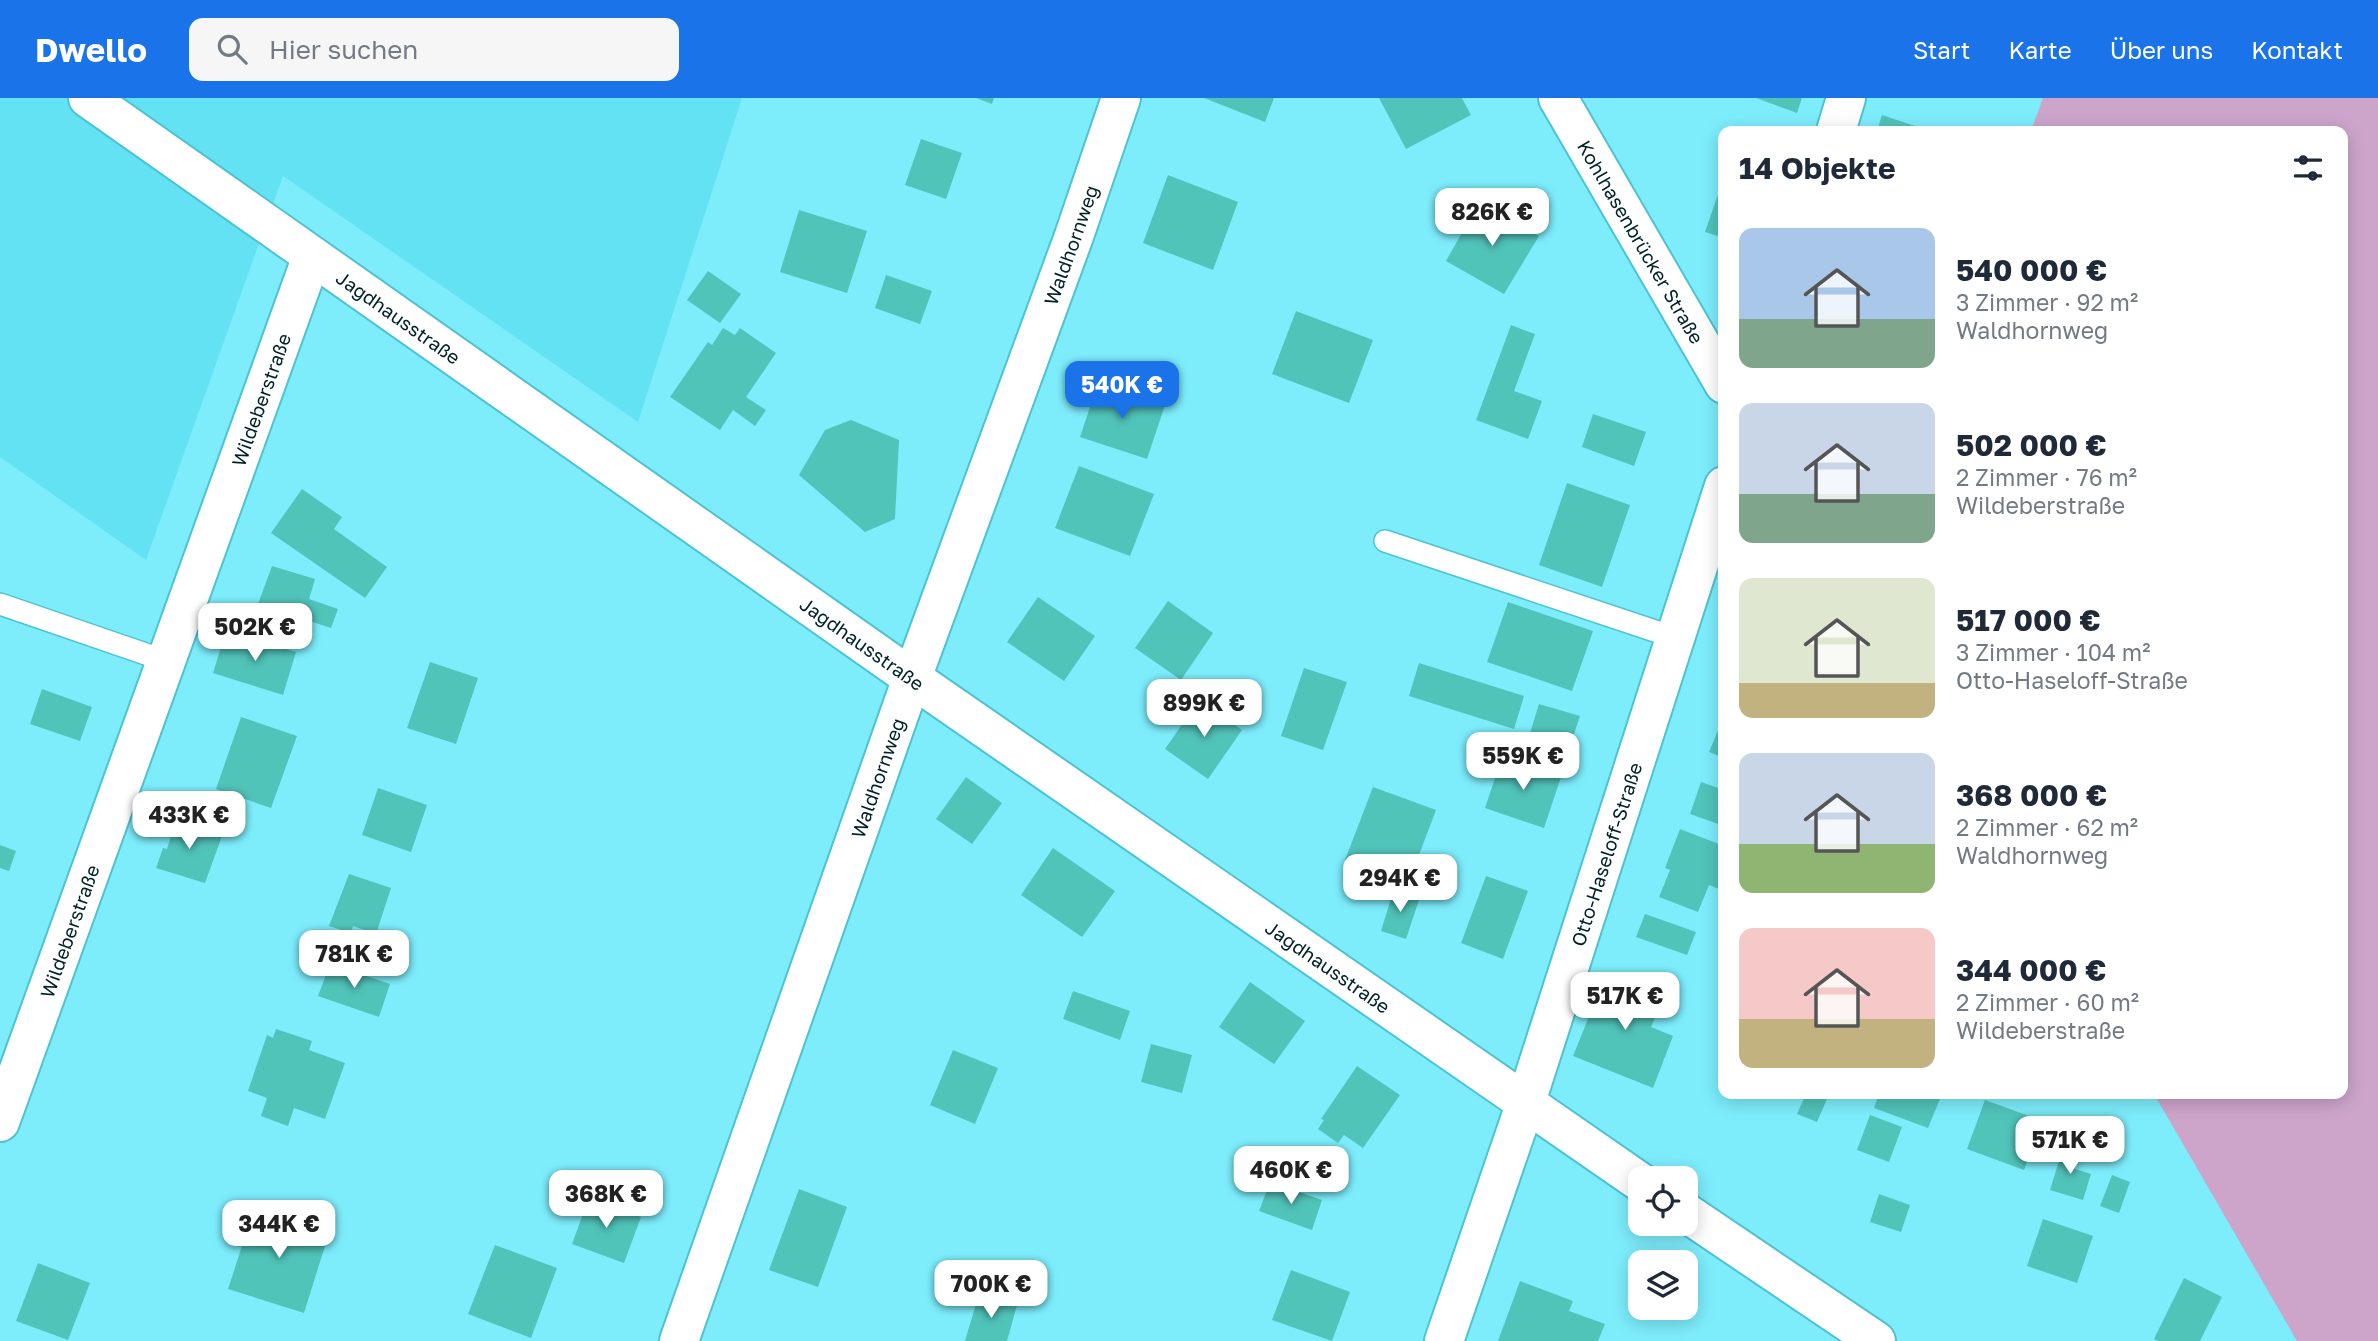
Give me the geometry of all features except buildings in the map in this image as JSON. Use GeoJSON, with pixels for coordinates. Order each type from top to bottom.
{"type":"FeatureCollection","features":[{"type":"Feature","properties":{"kind":"street","name":"Jagdhausstraße"},"geometry":{"type":"LineString","coordinates":[[88,98],[912,678],[1628,1174]]}},
{"type":"Feature","properties":{"kind":"street","name":"Waldhornweg"},"geometry":{"type":"LineString","coordinates":[[679,1341],[912,678],[1074,236],[1121,98]]}},
{"type":"Feature","properties":{"kind":"street","name":"Kohlhasenbrücker Straße"},"geometry":{"type":"LineString","coordinates":[[1559,98],[1718,374]]}},
{"type":"Feature","properties":{"kind":"street"},"geometry":{"type":"LineString","coordinates":[[1838,126],[1846,98]]}},
{"type":"Feature","properties":{"kind":"street","name":"Wildeberstraße"},"geometry":{"type":"LineString","coordinates":[[0,1122],[312,256]]}},
{"type":"Feature","properties":{"kind":"street","name":"Otto-Haseloff-Straße"},"geometry":{"type":"LineString","coordinates":[[1444,1341],[1525,1105],[1718,505]]}},
{"type":"Feature","properties":{"kind":"street"},"geometry":{"type":"LineString","coordinates":[[1698,1222],[1876,1341]]}},
{"type":"Feature","properties":{"kind":"lane"},"geometry":{"type":"LineString","coordinates":[[1385,541],[1676,638]]}},
{"type":"Feature","properties":{"kind":"lane"},"geometry":{"type":"LineString","coordinates":[[0,604],[166,661]]}},
{"type":"Feature","properties":{"kind":"shaded area"},"geometry":{"type":"Polygon","coordinates":[[[0,98],[742,98],[638,422],[283,176],[146,560],[0,457],[0,98]]]}},
{"type":"Feature","properties":{"kind":"shaded area"},"geometry":{"type":"Polygon","coordinates":[[[2043,98],[2378,98],[2378,1341],[2297,1341],[2157,1099],[2348,1099],[2348,126],[2033,126],[2043,98]]]}}]}
